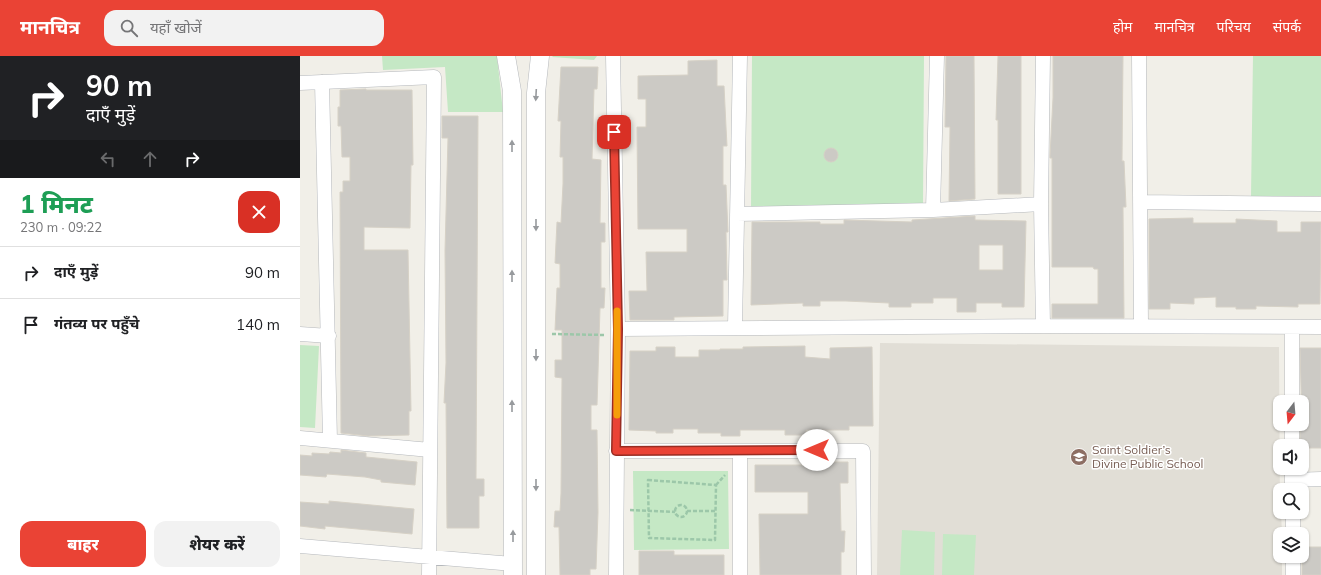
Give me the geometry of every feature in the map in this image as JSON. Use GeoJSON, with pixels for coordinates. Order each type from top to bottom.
{"type":"FeatureCollection","features":[{"type":"Feature","properties":{"kind":"street"},"geometry":{"type":"LineString","coordinates":[[300,546],[430,557],[513,570],[512,91],[506,56]]}},
{"type":"Feature","properties":{"kind":"street"},"geometry":{"type":"LineString","coordinates":[[536,575],[536,93],[540,56]]}},
{"type":"Feature","properties":{"kind":"street"},"geometry":{"type":"LineString","coordinates":[[613,56],[618,332],[616,575]]}},
{"type":"Feature","properties":{"kind":"street"},"geometry":{"type":"LineString","coordinates":[[735,327],[740,56]]}},
{"type":"Feature","properties":{"kind":"street"},"geometry":{"type":"LineString","coordinates":[[933,210],[937,56]]}},
{"type":"Feature","properties":{"kind":"street"},"geometry":{"type":"LineString","coordinates":[[1043,56],[1041,204],[1043,326]]}},
{"type":"Feature","properties":{"kind":"street"},"geometry":{"type":"LineString","coordinates":[[1139,56],[1141,326]]}},
{"type":"Feature","properties":{"kind":"street"},"geometry":{"type":"LineString","coordinates":[[300,83],[434,77],[429,575]]}},
{"type":"Feature","properties":{"kind":"street"},"geometry":{"type":"LineString","coordinates":[[322,82],[329,336],[330,440]]}},
{"type":"Feature","properties":{"kind":"street"},"geometry":{"type":"LineString","coordinates":[[1140,202],[1321,204]]}},
{"type":"Feature","properties":{"kind":"street"},"geometry":{"type":"LineString","coordinates":[[737,214],[933,210],[1041,204]]}},
{"type":"Feature","properties":{"kind":"street"},"geometry":{"type":"LineString","coordinates":[[618,332],[735,327],[1321,327]]}},
{"type":"Feature","properties":{"kind":"street"},"geometry":{"type":"LineString","coordinates":[[1292,327],[1292,395]]}},
{"type":"Feature","properties":{"kind":"street"},"geometry":{"type":"LineString","coordinates":[[300,334],[329,336]]}},
{"type":"Feature","properties":{"kind":"street"},"geometry":{"type":"LineString","coordinates":[[300,438],[430,450]]}},
{"type":"Feature","properties":{"kind":"street"},"geometry":{"type":"LineString","coordinates":[[616,451],[863,450],[864,575]]}},
{"type":"Feature","properties":{"kind":"street"},"geometry":{"type":"LineString","coordinates":[[740,451],[740,575]]}},
{"type":"Feature","properties":{"kind":"street"},"geometry":{"type":"LineString","coordinates":[[1292,479],[1321,479]]}},
{"type":"Feature","properties":{"kind":"street"},"geometry":{"type":"LineString","coordinates":[[1293,563],[1293,575]]}},
{"type":"Feature","properties":{"kind":"path"},"geometry":{"type":"LineString","coordinates":[[548,334],[618,332]]}},
{"type":"Feature","properties":{"kind":"path"},"geometry":{"type":"LineString","coordinates":[[648,480],[716,484],[715,540],[649,538],[648,511],[648,480]]}},
{"type":"Feature","properties":{"kind":"path"},"geometry":{"type":"LineString","coordinates":[[675,512],[680,506],[684,506],[687,510],[715,511]]}},
{"type":"Feature","properties":{"kind":"path"},"geometry":{"type":"LineString","coordinates":[[616,509],[675,512]]}},
{"type":"Feature","properties":{"kind":"path"},"geometry":{"type":"LineString","coordinates":[[675,512],[678,517],[682,517],[685,516],[687,510]]}},
{"type":"Feature","properties":{"kind":"shaded area","name":"Saint Soldier’s Divine Public School"},"geometry":{"type":"Polygon","coordinates":[[[880,343],[1279,347],[1279,395],[1273,395],[1273,431],[1280,431],[1280,439],[1273,439],[1273,475],[1280,475],[1280,483],[1273,483],[1273,519],[1281,519],[1282,527],[1273,527],[1273,563],[1282,563],[1282,575],[877,575],[880,343]]]}},
{"type":"Feature","properties":{"kind":"green space"},"geometry":{"type":"Polygon","coordinates":[[[382,56],[497,56],[503,112],[448,112],[445,67],[383,70],[382,56]]]}},
{"type":"Feature","properties":{"kind":"green space"},"geometry":{"type":"Polygon","coordinates":[[[597,56],[594,60],[552,57],[597,56]]]}},
{"type":"Feature","properties":{"kind":"green space"},"geometry":{"type":"Polygon","coordinates":[[[752,56],[924,56],[923,207],[751,208],[752,56]]]}},
{"type":"Feature","properties":{"kind":"green space"},"geometry":{"type":"Polygon","coordinates":[[[1253,56],[1321,56],[1321,196],[1251,196],[1253,56]]]}},
{"type":"Feature","properties":{"kind":"green space"},"geometry":{"type":"Polygon","coordinates":[[[300,345],[319,346],[315,428],[300,427],[300,345]]]}},
{"type":"Feature","properties":{"kind":"green space"},"geometry":{"type":"Polygon","coordinates":[[[633,471],[728,471],[729,549],[634,550],[633,471]]]}},
{"type":"Feature","properties":{"kind":"green space"},"geometry":{"type":"Polygon","coordinates":[[[902,530],[935,532],[934,575],[900,575],[902,530]]]}},
{"type":"Feature","properties":{"kind":"green space"},"geometry":{"type":"Polygon","coordinates":[[[943,534],[976,535],[974,575],[942,575],[943,534]]]}},
{"type":"Feature","properties":{"kind":"building"},"geometry":{"type":"Polygon","coordinates":[[[946,56],[974,56],[975,199],[949,201],[950,127],[945,127],[946,56]]]}},
{"type":"Feature","properties":{"kind":"building"},"geometry":{"type":"Polygon","coordinates":[[[998,56],[1021,56],[1021,194],[998,194],[998,120],[996,120],[998,56]]]}},
{"type":"Feature","properties":{"kind":"building"},"geometry":{"type":"Polygon","coordinates":[[[1053,56],[1123,56],[1122,161],[1124,161],[1126,207],[1123,207],[1124,318],[1052,318],[1052,304],[1098,304],[1098,269],[1094,269],[1093,267],[1052,267],[1052,158],[1050,158],[1050,156],[1053,98],[1053,56]]]}},
{"type":"Feature","properties":{"kind":"building"},"geometry":{"type":"Polygon","coordinates":[[[717,60],[717,86],[724,86],[727,146],[723,146],[723,185],[726,185],[728,232],[726,232],[727,280],[723,280],[723,316],[674,317],[674,320],[630,320],[629,291],[647,291],[646,252],[687,252],[687,229],[638,229],[637,127],[646,127],[646,99],[638,99],[638,76],[688,75],[688,61],[717,60]]]}},
{"type":"Feature","properties":{"kind":"building"},"geometry":{"type":"Polygon","coordinates":[[[561,67],[598,67],[597,89],[594,89],[592,159],[601,160],[600,223],[605,223],[605,242],[601,242],[601,288],[605,288],[604,308],[600,308],[597,405],[591,405],[591,430],[597,430],[598,512],[596,569],[590,569],[590,575],[560,575],[559,527],[554,527],[555,511],[560,511],[561,493],[562,378],[555,377],[555,360],[562,360],[562,330],[555,330],[557,288],[560,288],[560,264],[555,263],[557,222],[561,223],[563,184],[563,157],[560,157],[561,121],[558,121],[561,67]]]}},
{"type":"Feature","properties":{"kind":"building"},"geometry":{"type":"Polygon","coordinates":[[[340,90],[412,90],[413,165],[411,165],[410,228],[364,227],[364,250],[408,250],[411,411],[409,411],[409,435],[368,436],[341,433],[340,192],[343,192],[343,181],[350,181],[350,157],[342,157],[341,126],[338,126],[338,107],[340,107],[340,90]]]}},
{"type":"Feature","properties":{"kind":"building"},"geometry":{"type":"Polygon","coordinates":[[[442,116],[478,116],[476,479],[484,479],[484,496],[479,496],[479,528],[447,528],[446,403],[444,403],[446,363],[445,251],[448,138],[442,138],[442,116]]]}},
{"type":"Feature","properties":{"kind":"building"},"geometry":{"type":"Polygon","coordinates":[[[831,148],[836,150],[838,155],[836,160],[831,162],[826,160],[824,155],[826,150],[831,148]]]}},
{"type":"Feature","properties":{"kind":"building"},"geometry":{"type":"Polygon","coordinates":[[[975,216],[975,220],[1026,221],[1024,307],[1002,307],[1002,303],[976,303],[976,312],[957,312],[957,298],[933,298],[933,303],[911,303],[911,307],[889,307],[889,303],[846,301],[820,301],[820,306],[803,306],[803,303],[751,305],[752,222],[820,222],[820,224],[844,224],[844,220],[912,222],[912,220],[975,216]],[[979,245],[979,270],[1003,270],[1003,245],[979,245]]]}},
{"type":"Feature","properties":{"kind":"building"},"geometry":{"type":"Polygon","coordinates":[[[1193,218],[1193,223],[1236,223],[1236,219],[1277,221],[1277,232],[1301,232],[1301,222],[1321,222],[1320,304],[1298,304],[1298,307],[1256,306],[1256,309],[1236,309],[1236,307],[1216,307],[1216,297],[1194,298],[1194,304],[1170,303],[1170,309],[1149,309],[1149,219],[1193,218]]]}},
{"type":"Feature","properties":{"kind":"building"},"geometry":{"type":"Polygon","coordinates":[[[805,346],[805,357],[830,359],[830,348],[872,347],[873,426],[849,426],[849,430],[806,430],[806,435],[785,435],[785,430],[740,430],[740,436],[721,436],[721,433],[698,433],[698,429],[673,429],[673,433],[629,430],[630,351],[656,351],[656,347],[675,347],[675,357],[699,357],[699,350],[743,349],[743,347],[805,346]]]}},
{"type":"Feature","properties":{"kind":"building"},"geometry":{"type":"Polygon","coordinates":[[[1300,348],[1321,348],[1321,448],[1309,448],[1309,439],[1300,439],[1300,431],[1309,431],[1309,395],[1301,395],[1300,348]]]}},
{"type":"Feature","properties":{"kind":"building"},"geometry":{"type":"Polygon","coordinates":[[[341,450],[366,453],[366,457],[417,462],[415,485],[381,482],[381,480],[365,477],[327,474],[326,477],[300,475],[300,455],[312,456],[312,453],[341,453],[341,450]]]}},
{"type":"Feature","properties":{"kind":"building"},"geometry":{"type":"Polygon","coordinates":[[[811,462],[848,462],[848,483],[840,483],[841,531],[845,531],[844,552],[841,552],[841,575],[760,575],[759,514],[808,514],[808,492],[755,492],[755,465],[811,465],[811,462]]]}},
{"type":"Feature","properties":{"kind":"building"},"geometry":{"type":"Polygon","coordinates":[[[329,501],[414,509],[412,534],[325,526],[325,529],[300,526],[300,502],[329,504],[329,501]]]}},
{"type":"Feature","properties":{"kind":"building"},"geometry":{"type":"Polygon","coordinates":[[[1309,547],[1321,547],[1321,575],[1302,575],[1302,563],[1309,563],[1309,547]]]}},
{"type":"Feature","properties":{"kind":"building"},"geometry":{"type":"Polygon","coordinates":[[[639,551],[674,551],[674,555],[724,555],[724,575],[639,575],[639,551]]]}},
{"type":"Feature","properties":{"kind":"slow traffic"},"geometry":{"type":"LineString","coordinates":[[617,311],[617,415]]}},
{"type":"Feature","properties":{"kind":"place","name":"Saint Soldier’s Divine Public School"},"geometry":{"type":"Point","coordinates":[1079,457]}},
{"type":"Feature","properties":{"kind":"route"},"geometry":{"type":"LineString","coordinates":[[614,132],[618,329],[616,451],[817,450]]}}]}
